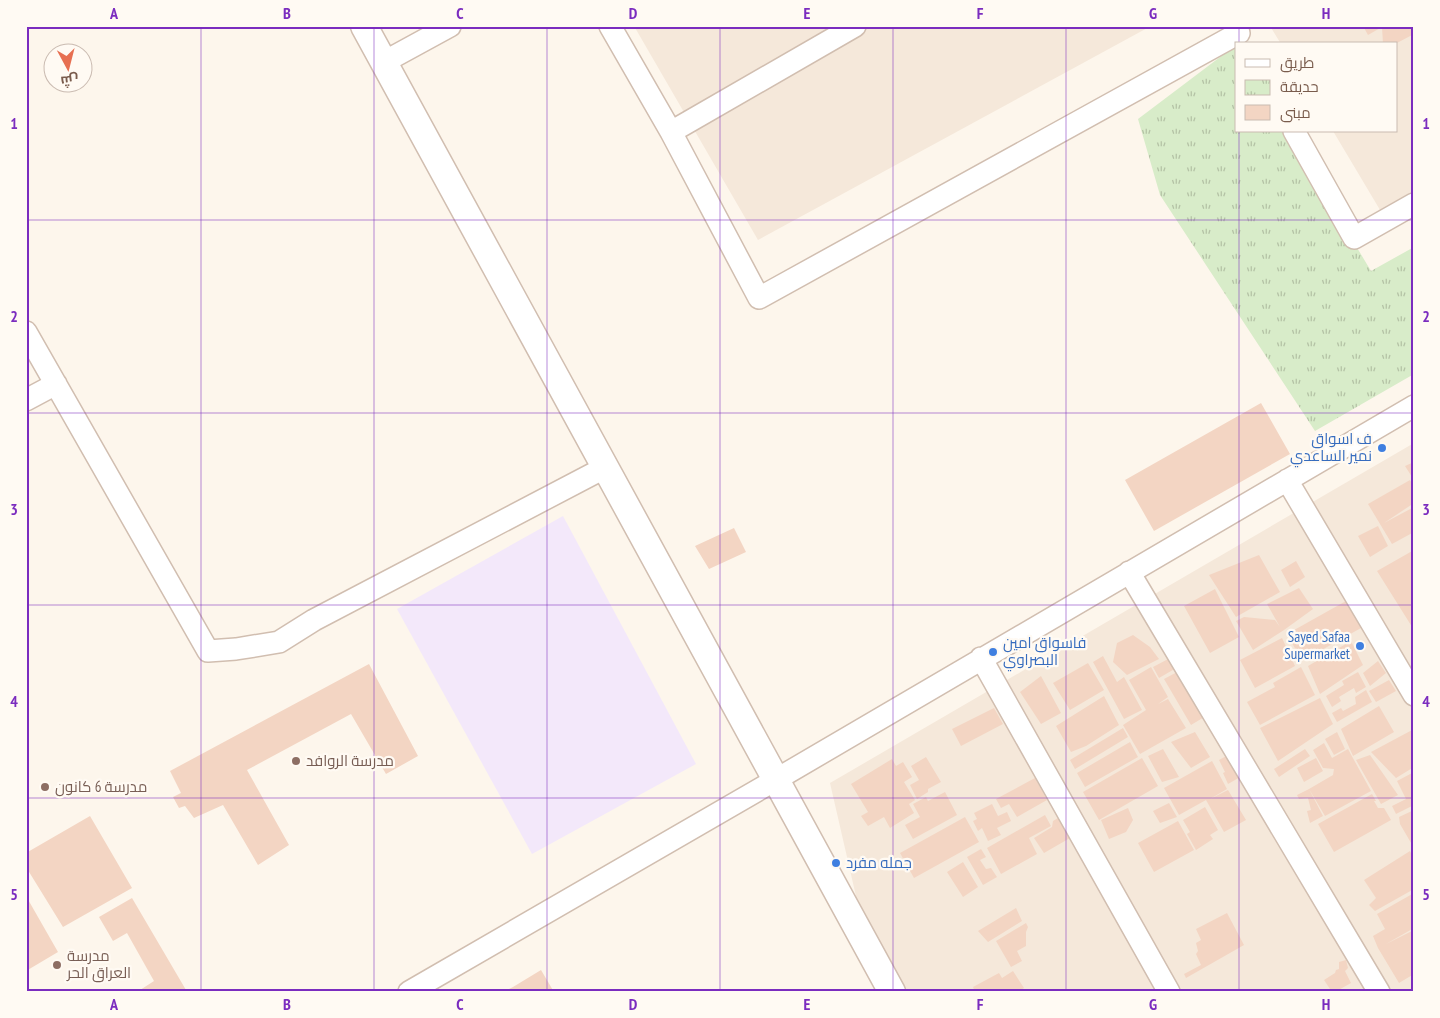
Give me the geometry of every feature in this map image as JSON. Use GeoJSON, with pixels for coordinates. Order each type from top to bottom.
{"type":"FeatureCollection","features":[{"type":"Feature","properties":{"kind":"street"},"geometry":{"type":"LineString","coordinates":[[364,26],[892,992]]}},
{"type":"Feature","properties":{"kind":"street"},"geometry":{"type":"LineString","coordinates":[[384,62],[450,26]]}},
{"type":"Feature","properties":{"kind":"street"},"geometry":{"type":"LineString","coordinates":[[610,26],[671,132],[759,298],[1240,34]]}},
{"type":"Feature","properties":{"kind":"street"},"geometry":{"type":"LineString","coordinates":[[671,132],[855,26]]}},
{"type":"Feature","properties":{"kind":"street"},"geometry":{"type":"LineString","coordinates":[[1295,132],[1354,238],[1414,204]]}},
{"type":"Feature","properties":{"kind":"street"},"geometry":{"type":"LineString","coordinates":[[26,332],[208,651],[236,650],[279,642],[314,620],[606,467]]}},
{"type":"Feature","properties":{"kind":"street"},"geometry":{"type":"LineString","coordinates":[[26,400],[56,384]]}},
{"type":"Feature","properties":{"kind":"street"},"geometry":{"type":"LineString","coordinates":[[409,992],[1414,406]]}},
{"type":"Feature","properties":{"kind":"street"},"geometry":{"type":"LineString","coordinates":[[1286,480],[1414,695]]}},
{"type":"Feature","properties":{"kind":"street"},"geometry":{"type":"LineString","coordinates":[[1129,572],[1379,992]]}},
{"type":"Feature","properties":{"kind":"street"},"geometry":{"type":"LineString","coordinates":[[981,658],[1169,992]]}},
{"type":"Feature","properties":{"kind":"shaded area"},"geometry":{"type":"Polygon","coordinates":[[[634,26],[1151,26],[758,240],[634,26]]]}},
{"type":"Feature","properties":{"kind":"shaded area"},"geometry":{"type":"Polygon","coordinates":[[[1270,26],[1414,26],[1414,203],[1386,220],[1334,132],[1398,132],[1398,42],[1280,42],[1270,26]]]}},
{"type":"Feature","properties":{"kind":"shaded area"},"geometry":{"type":"Polygon","coordinates":[[[1414,443],[1414,992],[878,992],[830,783],[1414,443]]]}},
{"type":"Feature","properties":{"kind":"shaded area"},"geometry":{"type":"Polygon","coordinates":[[[563,516],[696,764],[532,854],[397,609],[563,516]]]}},
{"type":"Feature","properties":{"kind":"green space"},"geometry":{"type":"Polygon","coordinates":[[[1235,46],[1235,132],[1288,132],[1371,271],[1414,247],[1414,374],[1315,431],[1160,195],[1138,119],[1235,46]]]}},
{"type":"Feature","properties":{"kind":"building"},"geometry":{"type":"Polygon","coordinates":[[[1363,26],[1414,26],[1414,34],[1398,42],[1383,42],[1382,27],[1368,35],[1363,26]]]}},
{"type":"Feature","properties":{"kind":"building"},"geometry":{"type":"Polygon","coordinates":[[[1261,403],[1290,454],[1154,531],[1125,480],[1261,403]]]}},
{"type":"Feature","properties":{"kind":"building"},"geometry":{"type":"Polygon","coordinates":[[[1414,462],[1414,476],[1412,477],[1405,466],[1414,462]]]}},
{"type":"Feature","properties":{"kind":"building"},"geometry":{"type":"Polygon","coordinates":[[[1410,480],[1414,487],[1414,503],[1384,523],[1414,507],[1414,532],[1392,544],[1368,504],[1410,480]]]}},
{"type":"Feature","properties":{"kind":"building"},"geometry":{"type":"Polygon","coordinates":[[[1378,526],[1388,546],[1370,557],[1358,536],[1378,526]]]}},
{"type":"Feature","properties":{"kind":"building"},"geometry":{"type":"Polygon","coordinates":[[[734,528],[746,552],[709,569],[695,546],[734,528]]]}},
{"type":"Feature","properties":{"kind":"building"},"geometry":{"type":"Polygon","coordinates":[[[1414,550],[1414,630],[1377,571],[1414,550]]]}},
{"type":"Feature","properties":{"kind":"building"},"geometry":{"type":"Polygon","coordinates":[[[1259,555],[1280,592],[1236,617],[1209,575],[1259,555]]]}},
{"type":"Feature","properties":{"kind":"building"},"geometry":{"type":"Polygon","coordinates":[[[1296,561],[1305,577],[1290,587],[1281,570],[1296,561]]]}},
{"type":"Feature","properties":{"kind":"building"},"geometry":{"type":"Polygon","coordinates":[[[1299,588],[1313,609],[1253,650],[1236,621],[1244,617],[1275,620],[1280,627],[1267,604],[1299,588]]]}},
{"type":"Feature","properties":{"kind":"building"},"geometry":{"type":"Polygon","coordinates":[[[1215,589],[1239,637],[1210,653],[1184,606],[1215,589]]]}},
{"type":"Feature","properties":{"kind":"building"},"geometry":{"type":"Polygon","coordinates":[[[1346,601],[1361,628],[1302,661],[1287,634],[1346,601]]]}},
{"type":"Feature","properties":{"kind":"building"},"geometry":{"type":"Polygon","coordinates":[[[1133,635],[1150,647],[1159,659],[1127,675],[1113,662],[1117,643],[1133,635]]]}},
{"type":"Feature","properties":{"kind":"building"},"geometry":{"type":"Polygon","coordinates":[[[1282,638],[1295,666],[1255,688],[1240,660],[1282,638]]]}},
{"type":"Feature","properties":{"kind":"building"},"geometry":{"type":"Polygon","coordinates":[[[1351,641],[1363,665],[1320,694],[1308,666],[1351,641]]]}},
{"type":"Feature","properties":{"kind":"building"},"geometry":{"type":"Polygon","coordinates":[[[1103,656],[1117,682],[1124,677],[1142,710],[1124,719],[1093,662],[1103,656]]]}},
{"type":"Feature","properties":{"kind":"building"},"geometry":{"type":"Polygon","coordinates":[[[1172,657],[1178,667],[1159,678],[1153,667],[1172,657]]]}},
{"type":"Feature","properties":{"kind":"building"},"geometry":{"type":"Polygon","coordinates":[[[1378,661],[1386,673],[1370,686],[1363,673],[1378,661]]]}},
{"type":"Feature","properties":{"kind":"building"},"geometry":{"type":"Polygon","coordinates":[[[1088,663],[1104,690],[1070,710],[1053,683],[1088,663]]]}},
{"type":"Feature","properties":{"kind":"building"},"geometry":{"type":"Polygon","coordinates":[[[369,664],[418,756],[386,774],[351,714],[247,770],[289,845],[258,865],[223,805],[194,818],[185,806],[179,808],[173,797],[181,793],[170,771],[369,664]]]}},
{"type":"Feature","properties":{"kind":"building"},"geometry":{"type":"Polygon","coordinates":[[[1151,667],[1168,697],[1158,704],[1168,699],[1186,728],[1140,754],[1123,725],[1146,710],[1129,680],[1151,667]]]}},
{"type":"Feature","properties":{"kind":"building"},"geometry":{"type":"Polygon","coordinates":[[[1301,667],[1315,695],[1260,725],[1247,702],[1275,687],[1273,683],[1301,667]]]}},
{"type":"Feature","properties":{"kind":"building"},"geometry":{"type":"Polygon","coordinates":[[[1179,671],[1206,716],[1191,725],[1164,679],[1179,671]]]}},
{"type":"Feature","properties":{"kind":"building"},"geometry":{"type":"Polygon","coordinates":[[[1358,672],[1366,687],[1356,693],[1354,688],[1339,697],[1341,701],[1332,707],[1326,696],[1344,685],[1342,681],[1358,672]]]}},
{"type":"Feature","properties":{"kind":"building"},"geometry":{"type":"Polygon","coordinates":[[[1041,676],[1061,713],[1041,724],[1020,692],[1041,676]]]}},
{"type":"Feature","properties":{"kind":"building"},"geometry":{"type":"Polygon","coordinates":[[[1389,680],[1396,691],[1376,702],[1369,691],[1389,680]]]}},
{"type":"Feature","properties":{"kind":"building"},"geometry":{"type":"Polygon","coordinates":[[[1366,690],[1372,702],[1337,722],[1332,713],[1341,708],[1343,711],[1356,704],[1355,697],[1366,690]]]}},
{"type":"Feature","properties":{"kind":"building"},"geometry":{"type":"Polygon","coordinates":[[[1104,696],[1119,725],[1086,746],[1071,752],[1056,726],[1104,696]]]}},
{"type":"Feature","properties":{"kind":"building"},"geometry":{"type":"Polygon","coordinates":[[[1320,698],[1333,724],[1278,761],[1260,728],[1320,698]]]}},
{"type":"Feature","properties":{"kind":"building"},"geometry":{"type":"Polygon","coordinates":[[[1379,706],[1394,732],[1353,756],[1341,729],[1379,706]]]}},
{"type":"Feature","properties":{"kind":"building"},"geometry":{"type":"Polygon","coordinates":[[[994,708],[1003,724],[961,746],[952,729],[994,708]]]}},
{"type":"Feature","properties":{"kind":"building"},"geometry":{"type":"Polygon","coordinates":[[[1123,728],[1128,737],[1075,769],[1070,760],[1123,728]]]}},
{"type":"Feature","properties":{"kind":"building"},"geometry":{"type":"Polygon","coordinates":[[[1414,729],[1414,767],[1396,778],[1371,752],[1414,729]]]}},
{"type":"Feature","properties":{"kind":"building"},"geometry":{"type":"Polygon","coordinates":[[[1195,732],[1210,757],[1191,768],[1171,742],[1195,732]]]}},
{"type":"Feature","properties":{"kind":"building"},"geometry":{"type":"Polygon","coordinates":[[[1337,732],[1345,749],[1334,755],[1325,739],[1337,732]]]}},
{"type":"Feature","properties":{"kind":"building"},"geometry":{"type":"Polygon","coordinates":[[[1130,742],[1138,757],[1085,787],[1077,773],[1130,742]]]}},
{"type":"Feature","properties":{"kind":"building"},"geometry":{"type":"Polygon","coordinates":[[[1324,743],[1332,758],[1348,749],[1371,791],[1325,816],[1309,789],[1333,775],[1334,769],[1323,768],[1313,750],[1324,743]]]}},
{"type":"Feature","properties":{"kind":"building"},"geometry":{"type":"Polygon","coordinates":[[[1163,749],[1179,777],[1162,782],[1148,756],[1163,749]]]}},
{"type":"Feature","properties":{"kind":"building"},"geometry":{"type":"Polygon","coordinates":[[[1305,749],[1310,756],[1279,777],[1274,769],[1305,749]]]}},
{"type":"Feature","properties":{"kind":"building"},"geometry":{"type":"Polygon","coordinates":[[[1230,754],[1242,776],[1228,784],[1219,760],[1230,754]]]}},
{"type":"Feature","properties":{"kind":"building"},"geometry":{"type":"Polygon","coordinates":[[[1370,755],[1398,795],[1381,804],[1356,760],[1370,755]]]}},
{"type":"Feature","properties":{"kind":"building"},"geometry":{"type":"Polygon","coordinates":[[[926,757],[941,782],[928,789],[928,792],[917,799],[910,785],[919,780],[911,766],[926,757]]]}},
{"type":"Feature","properties":{"kind":"building"},"geometry":{"type":"Polygon","coordinates":[[[1142,758],[1158,786],[1099,820],[1083,792],[1142,758]]]}},
{"type":"Feature","properties":{"kind":"building"},"geometry":{"type":"Polygon","coordinates":[[[1316,758],[1323,771],[1304,782],[1297,768],[1316,758]]]}},
{"type":"Feature","properties":{"kind":"building"},"geometry":{"type":"Polygon","coordinates":[[[892,759],[896,766],[903,762],[912,777],[904,782],[915,800],[909,804],[914,813],[890,828],[884,817],[868,826],[861,816],[868,812],[851,784],[892,759]]]}},
{"type":"Feature","properties":{"kind":"building"},"geometry":{"type":"Polygon","coordinates":[[[1212,761],[1227,789],[1210,799],[1228,790],[1246,820],[1224,832],[1206,800],[1179,815],[1164,788],[1212,761]]]}},
{"type":"Feature","properties":{"kind":"building"},"geometry":{"type":"Polygon","coordinates":[[[1414,772],[1414,805],[1396,814],[1392,806],[1406,799],[1397,781],[1414,772]]]}},
{"type":"Feature","properties":{"kind":"building"},"geometry":{"type":"Polygon","coordinates":[[[1035,778],[1047,800],[1017,817],[1009,804],[1001,808],[996,799],[1035,778]]]}},
{"type":"Feature","properties":{"kind":"building"},"geometry":{"type":"Polygon","coordinates":[[[1309,789],[1323,816],[1310,823],[1307,811],[1311,810],[1308,798],[1299,799],[1297,795],[1309,789]]]}},
{"type":"Feature","properties":{"kind":"building"},"geometry":{"type":"Polygon","coordinates":[[[945,792],[957,815],[913,839],[905,825],[920,817],[913,804],[926,797],[928,801],[945,792]]]}},
{"type":"Feature","properties":{"kind":"building"},"geometry":{"type":"Polygon","coordinates":[[[1372,794],[1378,808],[1384,808],[1391,820],[1334,852],[1318,824],[1372,794]]]}},
{"type":"Feature","properties":{"kind":"building"},"geometry":{"type":"Polygon","coordinates":[[[1169,803],[1177,817],[1160,823],[1153,811],[1169,803]]]}},
{"type":"Feature","properties":{"kind":"building"},"geometry":{"type":"Polygon","coordinates":[[[992,804],[998,816],[1007,812],[1011,821],[997,828],[1001,835],[988,841],[982,828],[978,831],[973,821],[977,819],[974,813],[992,804]]]}},
{"type":"Feature","properties":{"kind":"building"},"geometry":{"type":"Polygon","coordinates":[[[1205,807],[1218,830],[1210,835],[1213,839],[1196,850],[1187,834],[1190,832],[1183,820],[1205,807]]]}},
{"type":"Feature","properties":{"kind":"building"},"geometry":{"type":"Polygon","coordinates":[[[1128,808],[1133,820],[1126,832],[1109,839],[1101,820],[1128,808]]]}},
{"type":"Feature","properties":{"kind":"building"},"geometry":{"type":"Polygon","coordinates":[[[1414,810],[1414,848],[1400,824],[1399,817],[1414,810]]]}},
{"type":"Feature","properties":{"kind":"building"},"geometry":{"type":"Polygon","coordinates":[[[1045,815],[1051,826],[1029,838],[1037,854],[1001,874],[987,848],[1045,815]]]}},
{"type":"Feature","properties":{"kind":"building"},"geometry":{"type":"Polygon","coordinates":[[[90,816],[132,888],[63,927],[26,867],[26,853],[90,816]]]}},
{"type":"Feature","properties":{"kind":"building"},"geometry":{"type":"Polygon","coordinates":[[[965,817],[979,842],[914,878],[900,853],[965,817]]]}},
{"type":"Feature","properties":{"kind":"building"},"geometry":{"type":"Polygon","coordinates":[[[1058,818],[1070,838],[1044,853],[1034,838],[1052,827],[1053,821],[1058,818]]]}},
{"type":"Feature","properties":{"kind":"building"},"geometry":{"type":"Polygon","coordinates":[[[1178,821],[1194,850],[1154,872],[1138,843],[1178,821]]]}},
{"type":"Feature","properties":{"kind":"building"},"geometry":{"type":"Polygon","coordinates":[[[981,849],[986,857],[980,860],[986,869],[991,868],[997,877],[983,885],[967,857],[981,849]]]}},
{"type":"Feature","properties":{"kind":"building"},"geometry":{"type":"Polygon","coordinates":[[[1410,851],[1414,859],[1414,889],[1375,911],[1369,905],[1376,898],[1364,880],[1410,851]]]}},
{"type":"Feature","properties":{"kind":"building"},"geometry":{"type":"Polygon","coordinates":[[[963,862],[978,887],[963,897],[947,872],[963,862]]]}},
{"type":"Feature","properties":{"kind":"building"},"geometry":{"type":"Polygon","coordinates":[[[1414,893],[1414,928],[1386,944],[1414,930],[1414,974],[1399,983],[1373,936],[1385,929],[1377,914],[1414,893]]]}},
{"type":"Feature","properties":{"kind":"building"},"geometry":{"type":"Polygon","coordinates":[[[26,896],[58,952],[26,971],[26,896]]]}},
{"type":"Feature","properties":{"kind":"building"},"geometry":{"type":"Polygon","coordinates":[[[132,898],[186,990],[183,992],[137,992],[154,981],[127,933],[113,941],[99,917],[132,898]]]}},
{"type":"Feature","properties":{"kind":"building"},"geometry":{"type":"Polygon","coordinates":[[[1016,908],[1022,921],[988,942],[978,931],[1016,908]]]}},
{"type":"Feature","properties":{"kind":"building"},"geometry":{"type":"Polygon","coordinates":[[[1227,913],[1244,945],[1186,978],[1184,974],[1201,965],[1196,954],[1198,951],[1196,943],[1201,940],[1196,929],[1227,913]]]}},
{"type":"Feature","properties":{"kind":"building"},"geometry":{"type":"Polygon","coordinates":[[[1026,923],[1028,927],[1026,946],[1017,951],[1022,961],[1011,967],[996,941],[1026,923]]]}},
{"type":"Feature","properties":{"kind":"building"},"geometry":{"type":"Polygon","coordinates":[[[1346,960],[1348,968],[1345,971],[1351,983],[1332,992],[1324,980],[1339,969],[1339,962],[1346,960]]]}},
{"type":"Feature","properties":{"kind":"building"},"geometry":{"type":"Polygon","coordinates":[[[541,970],[554,992],[503,992],[513,987],[541,970]]]}},
{"type":"Feature","properties":{"kind":"building"},"geometry":{"type":"Polygon","coordinates":[[[1013,971],[1024,988],[1018,992],[975,992],[973,987],[999,973],[1002,978],[1013,971]]]}},
{"type":"Feature","properties":{"kind":"place","name":"ف اسواق نمير الساعدي"},"geometry":{"type":"Point","coordinates":[1382,448]}},
{"type":"Feature","properties":{"kind":"place","name":"Sayed Safaa Supermarket"},"geometry":{"type":"Point","coordinates":[1360,646]}},
{"type":"Feature","properties":{"kind":"place","name":"فاسواق امين البصراوي"},"geometry":{"type":"Point","coordinates":[993,652]}},
{"type":"Feature","properties":{"kind":"place","name":"مدرسة الروافد"},"geometry":{"type":"Point","coordinates":[296,761]}},
{"type":"Feature","properties":{"kind":"place","name":"مدرسة 6 كانون"},"geometry":{"type":"Point","coordinates":[45,787]}},
{"type":"Feature","properties":{"kind":"place","name":"جمله مفرد"},"geometry":{"type":"Point","coordinates":[836,863]}},
{"type":"Feature","properties":{"kind":"place","name":"مدرسة العراق الحر"},"geometry":{"type":"Point","coordinates":[57,965]}}]}
